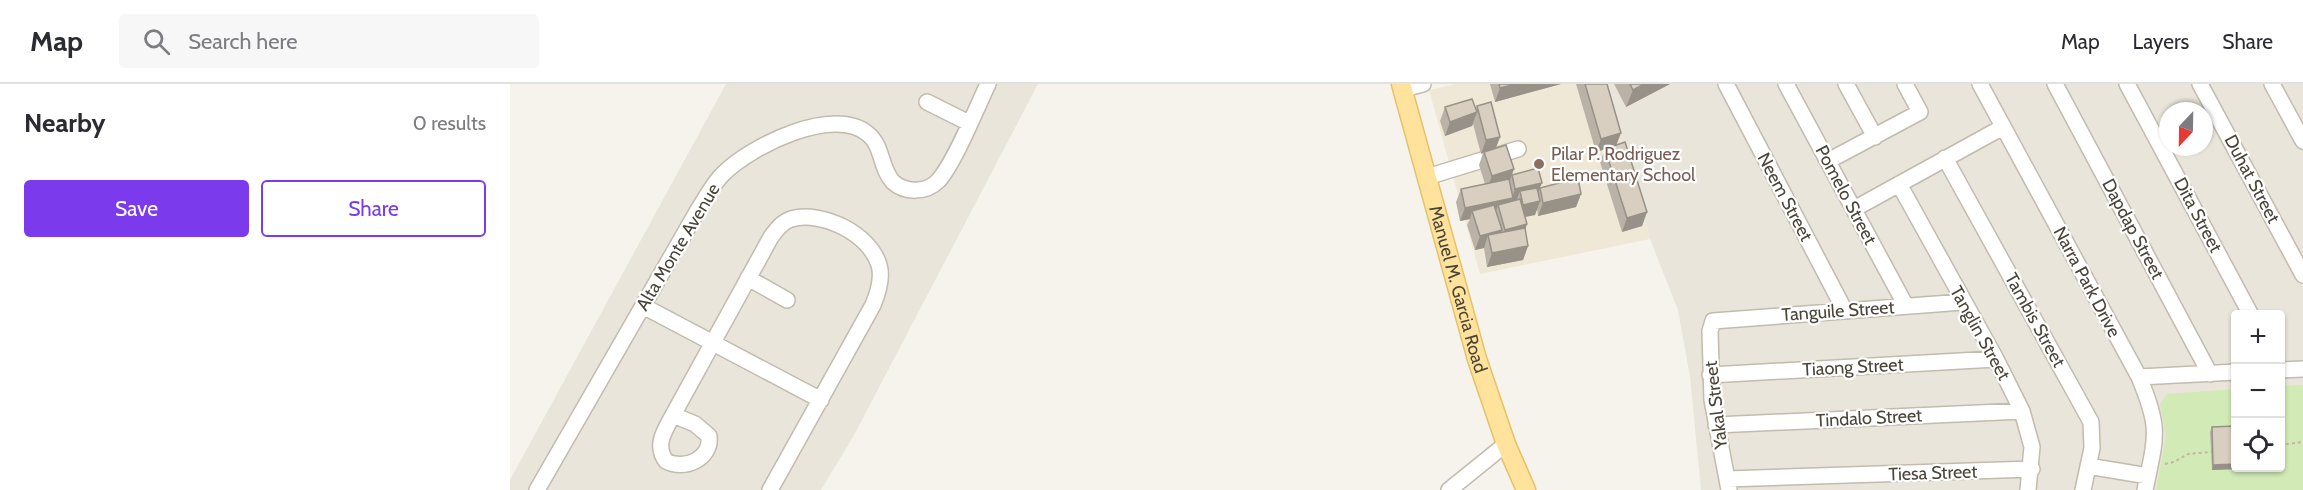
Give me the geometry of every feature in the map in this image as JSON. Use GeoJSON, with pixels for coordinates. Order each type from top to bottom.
{"type":"FeatureCollection","features":[{"type":"Feature","properties":{"kind":"main road","name":"Manuel M. Garcia Road"},"geometry":{"type":"LineString","coordinates":[[1402,86],[1478,359],[1506,444],[1526,490]]}},
{"type":"Feature","properties":{"kind":"street","name":"Alta Monte Avenue"},"geometry":{"type":"LineString","coordinates":[[537,490],[711,189],[724,173],[763,146],[828,123],[847,123],[870,134],[893,182],[903,189],[922,191],[937,182],[988,84]]}},
{"type":"Feature","properties":{"kind":"street"},"geometry":{"type":"LineString","coordinates":[[1402,86],[1423,84]]}},
{"type":"Feature","properties":{"kind":"street","name":"Neem Street"},"geometry":{"type":"LineString","coordinates":[[1726,84],[1845,311]]}},
{"type":"Feature","properties":{"kind":"street","name":"Pomelo Street"},"geometry":{"type":"LineString","coordinates":[[1786,84],[1906,306]]}},
{"type":"Feature","properties":{"kind":"street"},"geometry":{"type":"LineString","coordinates":[[1846,84],[1875,137]]}},
{"type":"Feature","properties":{"kind":"street"},"geometry":{"type":"LineString","coordinates":[[1828,161],[1920,112],[1905,84]]}},
{"type":"Feature","properties":{"kind":"street","name":"Narra Park Drive"},"geometry":{"type":"LineString","coordinates":[[1980,84],[2139,377],[2153,409],[2156,426],[2148,476]]}},
{"type":"Feature","properties":{"kind":"street","name":"Dapdap Street"},"geometry":{"type":"LineString","coordinates":[[2055,84],[2210,374]]}},
{"type":"Feature","properties":{"kind":"street","name":"Dita Street"},"geometry":{"type":"LineString","coordinates":[[2127,84],[2248,310]]}},
{"type":"Feature","properties":{"kind":"street","name":"Duhat Street"},"geometry":{"type":"LineString","coordinates":[[2200,84],[2303,275]]}},
{"type":"Feature","properties":{"kind":"street"},"geometry":{"type":"LineString","coordinates":[[2272,84],[2303,141]]}},
{"type":"Feature","properties":{"kind":"street"},"geometry":{"type":"LineString","coordinates":[[927,102],[969,123]]}},
{"type":"Feature","properties":{"kind":"street"},"geometry":{"type":"LineString","coordinates":[[1854,209],[2003,127]]}},
{"type":"Feature","properties":{"kind":"street"},"geometry":{"type":"LineString","coordinates":[[1427,177],[1518,149]]}},
{"type":"Feature","properties":{"kind":"street","name":"Tambis Street"},"geometry":{"type":"LineString","coordinates":[[1945,158],[2086,410],[2092,433],[2083,490]]}},
{"type":"Feature","properties":{"kind":"street","name":"Tanglin Street"},"geometry":{"type":"LineString","coordinates":[[1899,184],[1996,358],[2022,411],[2032,447],[2032,469],[2028,490]]}},
{"type":"Feature","properties":{"kind":"street"},"geometry":{"type":"LineString","coordinates":[[673,415],[780,224],[792,219],[825,221],[848,230],[873,252],[880,266],[879,290],[873,305],[770,490]]}},
{"type":"Feature","properties":{"kind":"street"},"geometry":{"type":"LineString","coordinates":[[748,278],[787,300]]}},
{"type":"Feature","properties":{"kind":"street","name":"Tanguile Street"},"geometry":{"type":"LineString","coordinates":[[1713,321],[1964,302]]}},
{"type":"Feature","properties":{"kind":"street"},"geometry":{"type":"LineString","coordinates":[[643,306],[821,400]]}},
{"type":"Feature","properties":{"kind":"street","name":"Yakal Street"},"geometry":{"type":"LineString","coordinates":[[1713,321],[1710,331],[1710,375],[1716,425],[1728,485]]}},
{"type":"Feature","properties":{"kind":"street","name":"Tiaong Street"},"geometry":{"type":"LineString","coordinates":[[1710,375],[1996,358]]}},
{"type":"Feature","properties":{"kind":"street"},"geometry":{"type":"LineString","coordinates":[[2285,370],[2303,369]]}},
{"type":"Feature","properties":{"kind":"street"},"geometry":{"type":"LineString","coordinates":[[2139,377],[2231,372]]}},
{"type":"Feature","properties":{"kind":"street","name":"Tindalo Street"},"geometry":{"type":"LineString","coordinates":[[1716,425],[2022,411]]}},
{"type":"Feature","properties":{"kind":"street"},"geometry":{"type":"LineString","coordinates":[[1449,490],[1506,444]]}},
{"type":"Feature","properties":{"kind":"street"},"geometry":{"type":"LineString","coordinates":[[2088,466],[2148,476]]}},
{"type":"Feature","properties":{"kind":"street","name":"Tiesa Street"},"geometry":{"type":"LineString","coordinates":[[1728,485],[2032,469]]}},
{"type":"Feature","properties":{"kind":"path"},"geometry":{"type":"LineString","coordinates":[[2285,444],[2303,442]]}},
{"type":"Feature","properties":{"kind":"path"},"geometry":{"type":"LineString","coordinates":[[2148,476],[2187,454],[2211,452]]}},
{"type":"Feature","properties":{"kind":"shaded area"},"geometry":{"type":"Polygon","coordinates":[[[726,84],[1038,84],[853,437],[821,490],[510,490],[510,480],[726,84]]]}},
{"type":"Feature","properties":{"kind":"shaded area","name":"Pilar P. Rodriguez Elementary School"},"geometry":{"type":"Polygon","coordinates":[[[1455,84],[1605,84],[1650,239],[1480,274],[1429,90],[1455,84]]]}},
{"type":"Feature","properties":{"kind":"shaded area"},"geometry":{"type":"Polygon","coordinates":[[[1605,84],[2303,84],[2303,490],[1701,490],[1690,377],[1678,310],[1650,239],[1605,84]]]}},
{"type":"Feature","properties":{"kind":"green space"},"geometry":{"type":"Polygon","coordinates":[[[2303,385],[2303,490],[2156,490],[2166,436],[2160,404],[2167,394],[2231,389],[2231,472],[2285,472],[2285,386],[2303,385]]]}},
{"type":"Feature","properties":{"kind":"building"},"geometry":{"type":"Polygon","coordinates":[[[1499,84],[1516,84],[1500,88],[1499,84]]]}},
{"type":"Feature","properties":{"kind":"building"},"geometry":{"type":"Polygon","coordinates":[[[1585,84],[1607,84],[1621,133],[1601,139],[1585,84]]]}},
{"type":"Feature","properties":{"kind":"building"},"geometry":{"type":"Polygon","coordinates":[[[1630,84],[1644,84],[1633,90],[1630,84]]]}},
{"type":"Feature","properties":{"kind":"building"},"geometry":{"type":"Polygon","coordinates":[[[1472,99],[1477,112],[1450,122],[1445,107],[1472,99]]]}},
{"type":"Feature","properties":{"kind":"building"},"geometry":{"type":"Polygon","coordinates":[[[1491,102],[1500,137],[1486,140],[1477,106],[1491,102]]]}},
{"type":"Feature","properties":{"kind":"building"},"geometry":{"type":"Polygon","coordinates":[[[1625,142],[1647,212],[1627,218],[1605,149],[1625,142]]]}},
{"type":"Feature","properties":{"kind":"building"},"geometry":{"type":"Polygon","coordinates":[[[1506,145],[1514,169],[1492,176],[1484,152],[1506,145]]]}},
{"type":"Feature","properties":{"kind":"building"},"geometry":{"type":"Polygon","coordinates":[[[1538,168],[1542,183],[1515,189],[1512,175],[1538,168]]]}},
{"type":"Feature","properties":{"kind":"building"},"geometry":{"type":"Polygon","coordinates":[[[1578,178],[1581,194],[1543,203],[1540,188],[1578,178]]]}},
{"type":"Feature","properties":{"kind":"building"},"geometry":{"type":"Polygon","coordinates":[[[1509,179],[1513,198],[1465,208],[1461,189],[1509,179]]]}},
{"type":"Feature","properties":{"kind":"building"},"geometry":{"type":"Polygon","coordinates":[[[1537,188],[1540,201],[1523,205],[1520,191],[1537,188]]]}},
{"type":"Feature","properties":{"kind":"building"},"geometry":{"type":"Polygon","coordinates":[[[1520,199],[1527,224],[1505,230],[1498,205],[1520,199]]]}},
{"type":"Feature","properties":{"kind":"building"},"geometry":{"type":"Polygon","coordinates":[[[1494,205],[1502,230],[1480,236],[1472,211],[1494,205]]]}},
{"type":"Feature","properties":{"kind":"building"},"geometry":{"type":"Polygon","coordinates":[[[1525,228],[1528,246],[1492,253],[1488,235],[1525,228]]]}},
{"type":"Feature","properties":{"kind":"building"},"geometry":{"type":"Polygon","coordinates":[[[2231,426],[2231,464],[2213,465],[2212,427],[2231,426]]]}},
{"type":"Feature","properties":{"kind":"place","name":"Pilar P. Rodriguez Elementary School"},"geometry":{"type":"Point","coordinates":[1539,164]}}]}
